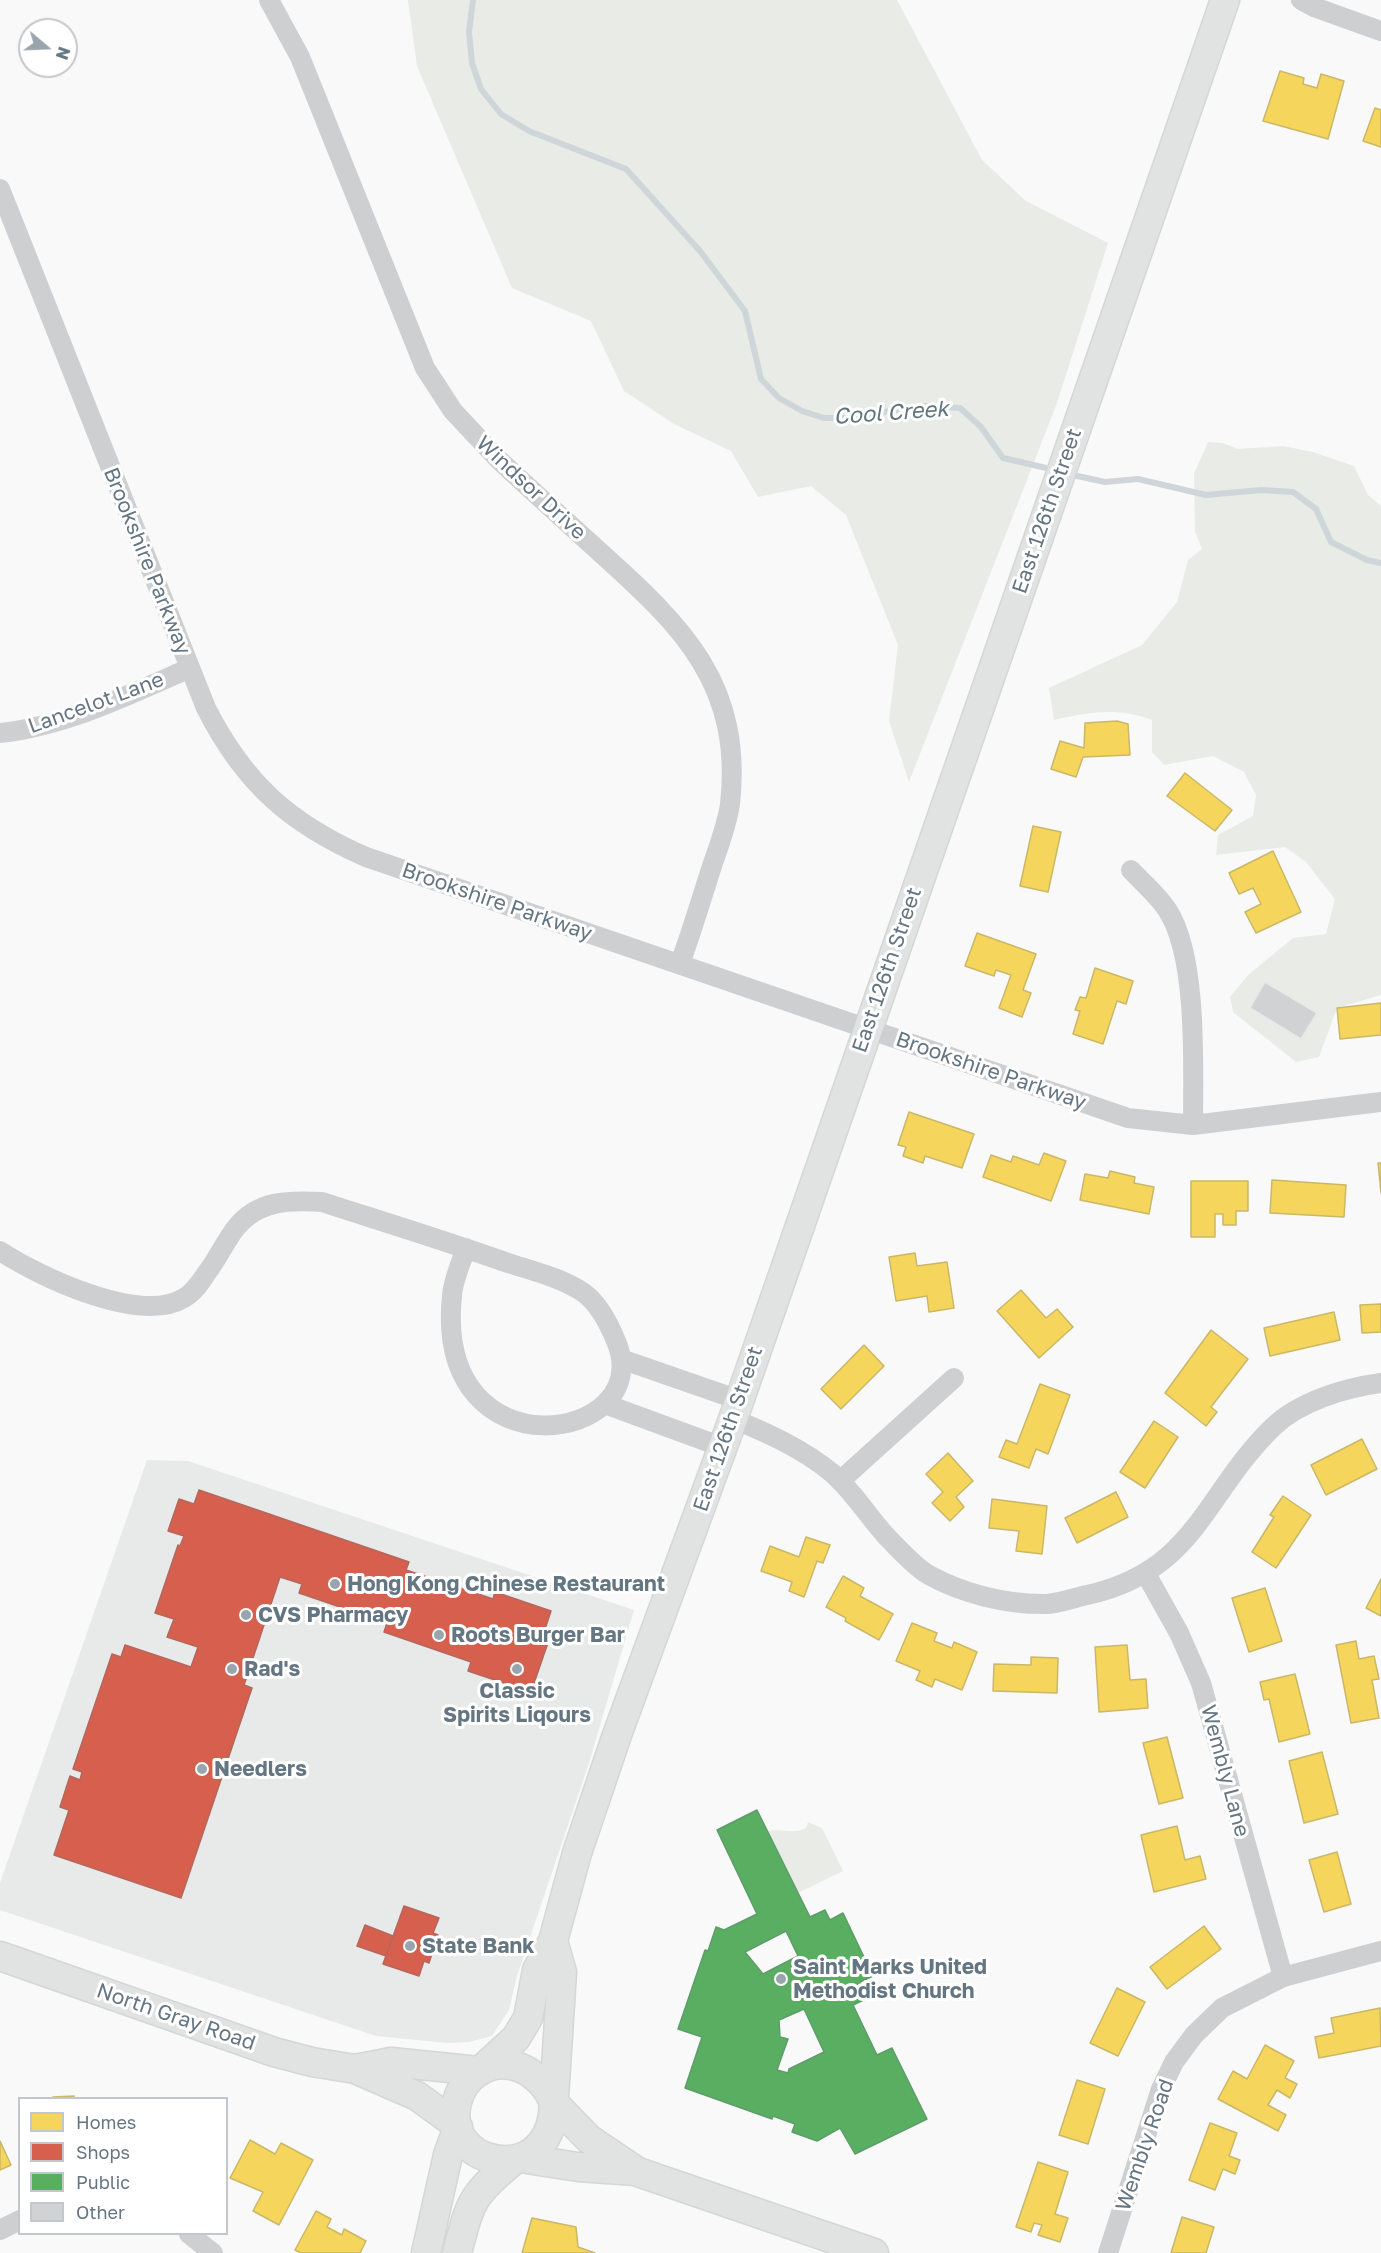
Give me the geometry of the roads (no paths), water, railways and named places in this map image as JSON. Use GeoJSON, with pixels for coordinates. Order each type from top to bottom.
{"type":"FeatureCollection","features":[{"type":"Feature","properties":{"kind":"street","name":"Windsor Drive"},"geometry":{"type":"LineString","coordinates":[[269,0],[300,57],[411,339],[439,391],[471,432],[498,459],[666,612],[694,648],[718,696],[726,722],[730,747],[729,806],[724,831],[680,964]]}},
{"type":"Feature","properties":{"kind":"street","name":"East 126th Street"},"geometry":{"type":"LineString","coordinates":[[479,2071],[522,2030],[531,2008],[537,1970],[553,1941],[577,1853],[610,1756],[736,1410],[866,1028],[1225,0]]}},
{"type":"Feature","properties":{"kind":"street"},"geometry":{"type":"LineString","coordinates":[[1301,0],[1314,7],[1381,31]]}},
{"type":"Feature","properties":{"kind":"street","name":"Brookshire Parkway"},"geometry":{"type":"LineString","coordinates":[[0,189],[206,708],[234,759],[257,786],[312,831],[366,857],[1128,1118],[1193,1125],[1381,1102]]}},
{"type":"Feature","properties":{"kind":"street","name":"Lancelot Lane"},"geometry":{"type":"LineString","coordinates":[[0,733],[54,723],[190,668]]}},
{"type":"Feature","properties":{"kind":"street"},"geometry":{"type":"LineString","coordinates":[[1131,870],[1168,911],[1182,948],[1189,993],[1193,1125]]}},
{"type":"Feature","properties":{"kind":"street"},"geometry":{"type":"LineString","coordinates":[[0,1251],[54,1282],[81,1291],[144,1305],[165,1306],[184,1298],[197,1288],[235,1229],[251,1212],[272,1203],[298,1200],[322,1202],[466,1248],[560,1281],[585,1294],[605,1319],[621,1351],[623,1370],[620,1383],[605,1404],[594,1413],[547,1426],[505,1417],[486,1406],[466,1383],[455,1361],[451,1337],[452,1294],[466,1248]]}},
{"type":"Feature","properties":{"kind":"street"},"geometry":{"type":"LineString","coordinates":[[621,1359],[736,1410],[767,1432],[811,1457],[840,1481],[888,1538],[928,1574],[987,1597],[1048,1604],[1109,1590],[1146,1574],[1184,1544],[1247,1456],[1275,1425],[1328,1396],[1381,1383]]}},
{"type":"Feature","properties":{"kind":"street"},"geometry":{"type":"LineString","coordinates":[[840,1481],[954,1378]]}},
{"type":"Feature","properties":{"kind":"street"},"geometry":{"type":"LineString","coordinates":[[605,1404],[722,1448]]}},
{"type":"Feature","properties":{"kind":"street","name":"Wembly Lane"},"geometry":{"type":"LineString","coordinates":[[1146,1574],[1179,1633],[1202,1683],[1283,1977]]}},
{"type":"Feature","properties":{"kind":"street"},"geometry":{"type":"LineString","coordinates":[[457,2253],[471,2203],[479,2191],[517,2159],[536,2149],[547,2135],[551,2124],[562,1972],[553,1941]]}},
{"type":"Feature","properties":{"kind":"street","name":"Wembly Road"},"geometry":{"type":"LineString","coordinates":[[1108,2253],[1161,2089],[1174,2061],[1194,2035],[1222,2008],[1283,1977],[1381,1952]]}},
{"type":"Feature","properties":{"kind":"street","name":"North Gray Road"},"geometry":{"type":"LineString","coordinates":[[0,1956],[274,2052],[312,2062],[355,2069],[417,2096],[458,2126]]}},
{"type":"Feature","properties":{"kind":"street","name":"North Gray Road"},"geometry":{"type":"LineString","coordinates":[[355,2069],[391,2062],[479,2071]]}},
{"type":"Feature","properties":{"kind":"street"},"geometry":{"type":"LineString","coordinates":[[426,2253],[448,2155],[458,2126],[458,2099],[465,2083],[479,2071],[507,2064],[526,2070],[548,2089],[553,2101],[589,2139],[638,2172]]}},
{"type":"Feature","properties":{"kind":"street"},"geometry":{"type":"LineString","coordinates":[[458,2126],[465,2142],[479,2154],[496,2160],[517,2159],[638,2172],[874,2253]]}},
{"type":"Feature","properties":{"kind":"street"},"geometry":{"type":"LineString","coordinates":[[0,2230],[18,2221]]}},
{"type":"Feature","properties":{"kind":"street"},"geometry":{"type":"LineString","coordinates":[[190,2235],[213,2253]]}},
{"type":"Feature","properties":{"kind":"waterway","name":"Cool Creek"},"geometry":{"type":"LineString","coordinates":[[473,0],[469,32],[472,63],[481,89],[501,114],[529,131],[626,169],[700,251],[745,311],[761,379],[779,398],[802,411],[824,418],[843,418],[925,406],[960,408],[981,427],[1003,458],[1055,470]]}},
{"type":"Feature","properties":{"kind":"waterway","name":"Cool Creek"},"geometry":{"type":"LineString","coordinates":[[1068,474],[1105,482],[1138,479],[1206,495],[1261,490],[1293,492],[1316,509],[1331,542],[1367,560],[1381,563]]}},
{"type":"Feature","properties":{"kind":"place","name":"Hong Kong Chinese Restaurant"},"geometry":{"type":"Point","coordinates":[335,1584]}},
{"type":"Feature","properties":{"kind":"place","name":"CVS Pharmacy"},"geometry":{"type":"Point","coordinates":[246,1615]}},
{"type":"Feature","properties":{"kind":"place","name":"Roots Burger Bar"},"geometry":{"type":"Point","coordinates":[439,1635]}},
{"type":"Feature","properties":{"kind":"place","name":"Rad's"},"geometry":{"type":"Point","coordinates":[232,1669]}},
{"type":"Feature","properties":{"kind":"place","name":"Classic Spirits Liqours"},"geometry":{"type":"Point","coordinates":[517,1669]}},
{"type":"Feature","properties":{"kind":"place","name":"Needlers"},"geometry":{"type":"Point","coordinates":[202,1769]}},
{"type":"Feature","properties":{"kind":"place","name":"State Bank"},"geometry":{"type":"Point","coordinates":[410,1946]}},
{"type":"Feature","properties":{"kind":"place","name":"Saint Marks United Methodist Church"},"geometry":{"type":"Point","coordinates":[781,1979]}}]}
